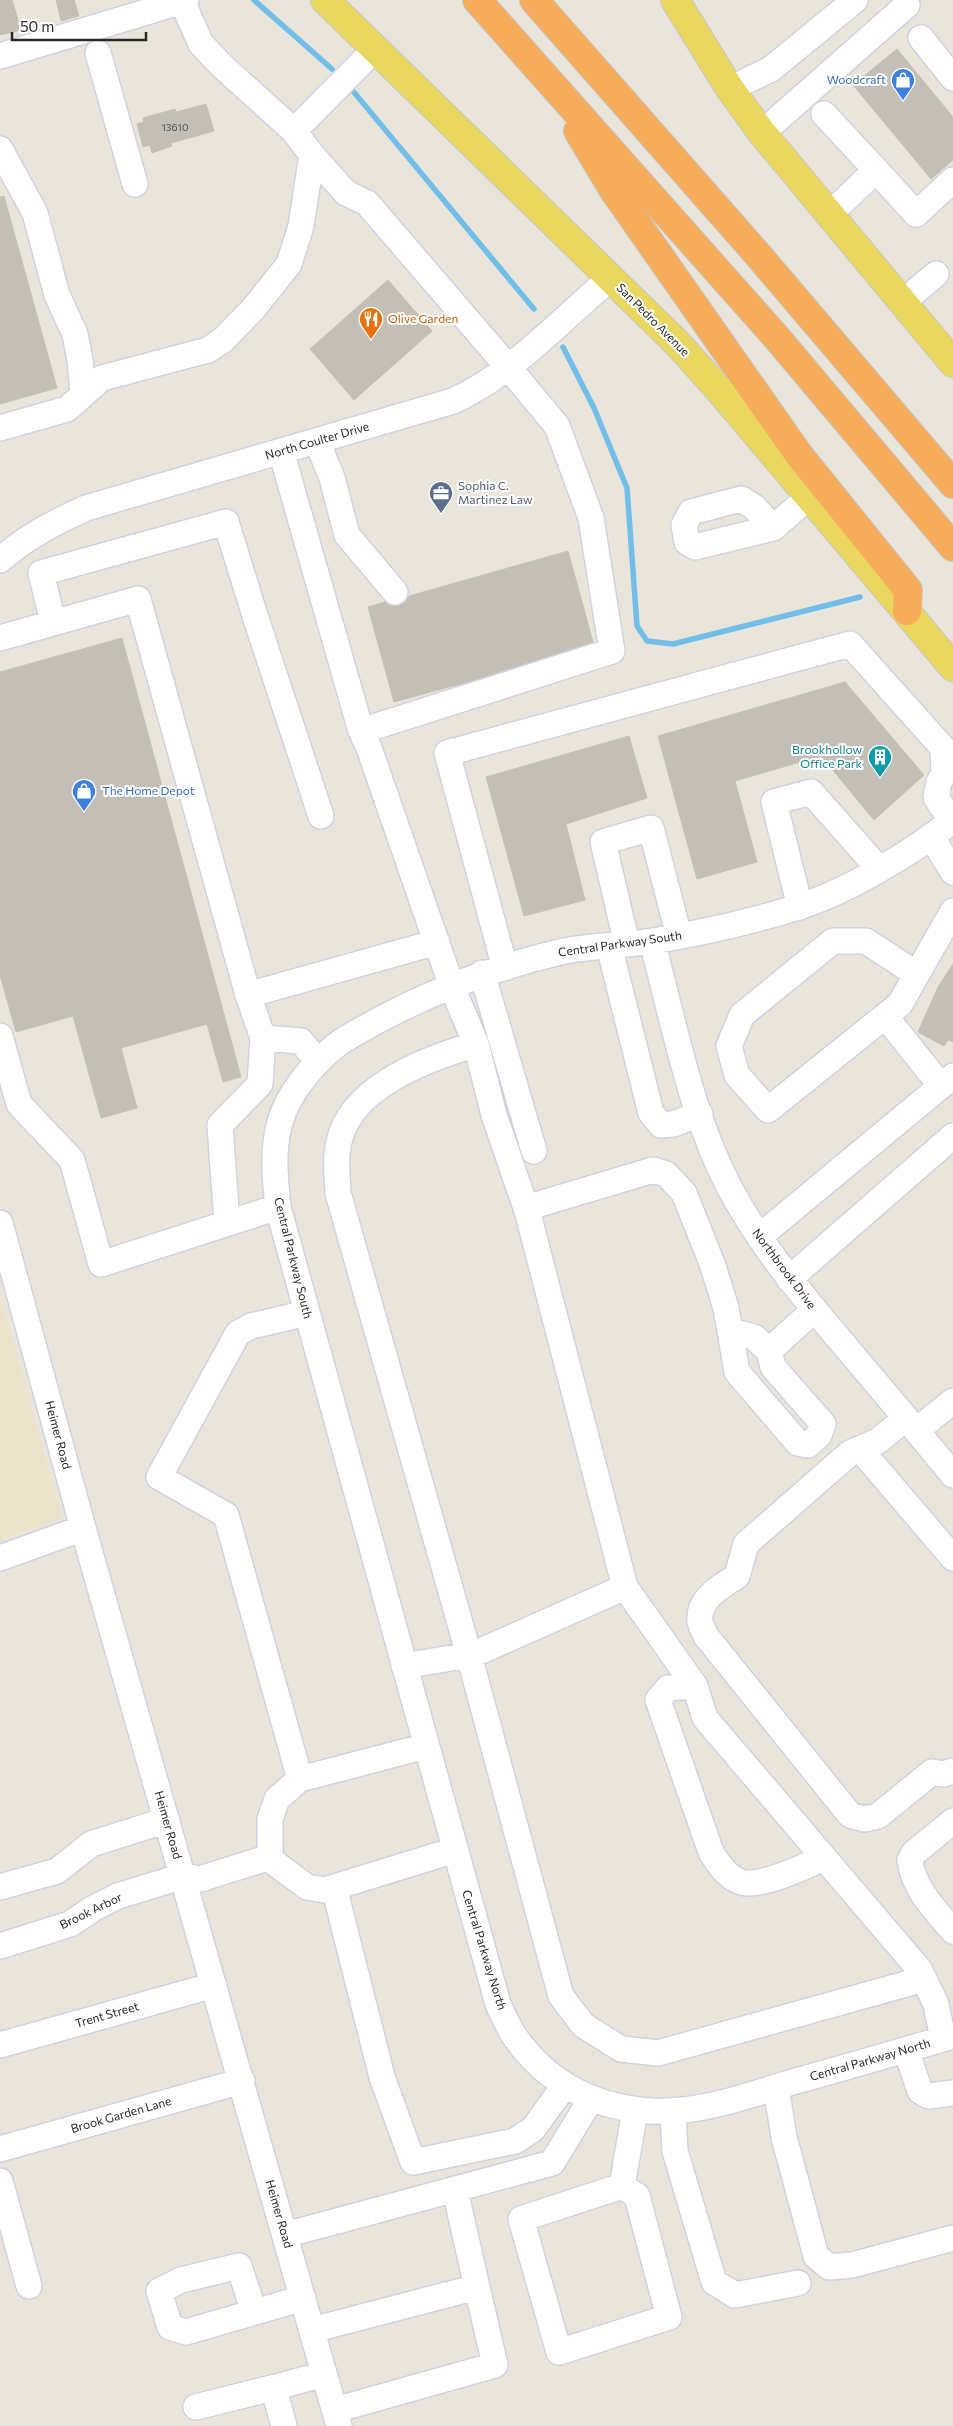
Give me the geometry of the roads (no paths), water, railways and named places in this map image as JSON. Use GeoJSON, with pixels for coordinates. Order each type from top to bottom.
{"type":"FeatureCollection","features":[{"type":"Feature","properties":{"kind":"highway"},"geometry":{"type":"LineString","coordinates":[[477,0],[789,352],[953,547]]}},
{"type":"Feature","properties":{"kind":"highway"},"geometry":{"type":"LineString","coordinates":[[534,0],[759,256],[951,481]]}},
{"type":"Feature","properties":{"kind":"highway"},"geometry":{"type":"LineString","coordinates":[[542,72],[614,191],[777,424],[832,498],[908,590],[907,611]]}},
{"type":"Feature","properties":{"kind":"main road","name":"San Pedro Avenue"},"geometry":{"type":"LineString","coordinates":[[325,0],[698,366],[953,667]]}},
{"type":"Feature","properties":{"kind":"main road"},"geometry":{"type":"LineString","coordinates":[[675,0],[730,89],[762,133],[953,363]]}},
{"type":"Feature","properties":{"kind":"street"},"geometry":{"type":"LineString","coordinates":[[730,89],[770,69],[855,0]]}},
{"type":"Feature","properties":{"kind":"street"},"geometry":{"type":"LineString","coordinates":[[0,56],[184,1],[200,44],[294,131],[312,155],[346,192],[367,203],[508,367],[556,426],[591,518],[612,651],[361,731]]}},
{"type":"Feature","properties":{"kind":"street"},"geometry":{"type":"LineString","coordinates":[[762,133],[907,5]]}},
{"type":"Feature","properties":{"kind":"street"},"geometry":{"type":"LineString","coordinates":[[922,38],[953,78]]}},
{"type":"Feature","properties":{"kind":"street"},"geometry":{"type":"LineString","coordinates":[[294,131],[375,49]]}},
{"type":"Feature","properties":{"kind":"street"},"geometry":{"type":"LineString","coordinates":[[98,53],[135,184]]}},
{"type":"Feature","properties":{"kind":"street"},"geometry":{"type":"LineString","coordinates":[[824,114],[916,214],[953,180]]}},
{"type":"Feature","properties":{"kind":"street"},"geometry":{"type":"LineString","coordinates":[[0,149],[35,213],[57,296],[75,334],[80,360],[83,394]]}},
{"type":"Feature","properties":{"kind":"street"},"geometry":{"type":"LineString","coordinates":[[0,428],[67,409],[102,378],[208,350],[223,340],[254,308],[289,264],[301,226],[312,155]]}},
{"type":"Feature","properties":{"kind":"street"},"geometry":{"type":"LineString","coordinates":[[829,215],[876,170]]}},
{"type":"Feature","properties":{"kind":"street"},"geometry":{"type":"LineString","coordinates":[[903,302],[936,274]]}},
{"type":"Feature","properties":{"kind":"street","name":"North Coulter Drive"},"geometry":{"type":"LineString","coordinates":[[0,560],[16,546],[48,525],[86,508],[453,401],[478,390],[508,367],[610,278]]}},
{"type":"Feature","properties":{"kind":"street"},"geometry":{"type":"LineString","coordinates":[[317,441],[332,478],[347,535],[395,592]]}},
{"type":"Feature","properties":{"kind":"street"},"geometry":{"type":"LineString","coordinates":[[281,451],[361,731],[369,748],[452,987],[476,1044],[494,1115],[526,1208],[625,1587],[695,1686],[705,1718],[919,1969],[936,2004],[948,2038]]}},
{"type":"Feature","properties":{"kind":"street"},"geometry":{"type":"LineString","coordinates":[[773,528],[809,497]]}},
{"type":"Feature","properties":{"kind":"street"},"geometry":{"type":"LineString","coordinates":[[52,622],[41,573],[226,522],[256,620],[321,816]]}},
{"type":"Feature","properties":{"kind":"street"},"geometry":{"type":"LineString","coordinates":[[0,638],[138,599],[248,995],[263,1038],[260,1084],[220,1124],[227,1223]]}},
{"type":"Feature","properties":{"kind":"street"},"geometry":{"type":"LineString","coordinates":[[505,968],[447,752],[850,644],[943,748],[948,780],[939,782],[936,797],[945,826],[953,872]]}},
{"type":"Feature","properties":{"kind":"street"},"geometry":{"type":"LineString","coordinates":[[800,907],[774,802],[811,792],[879,869]]}},
{"type":"Feature","properties":{"kind":"street","name":"Central Parkway South"},"geometry":{"type":"LineString","coordinates":[[380,1577],[278,1207],[274,1166],[275,1147],[280,1121],[290,1098],[318,1062],[334,1046],[405,1006],[482,974],[562,951],[680,936],[745,922],[800,907],[879,869],[945,826]]}},
{"type":"Feature","properties":{"kind":"street"},"geometry":{"type":"LineString","coordinates":[[680,936],[651,828],[603,842],[618,945],[651,1113],[660,1125],[673,1124],[700,1114]]}},
{"type":"Feature","properties":{"kind":"street"},"geometry":{"type":"LineString","coordinates":[[916,974],[866,941],[832,941],[742,1015],[729,1046],[737,1075],[768,1110],[900,1004],[953,912]]}},
{"type":"Feature","properties":{"kind":"street","name":"Northbrook Drive"},"geometry":{"type":"LineString","coordinates":[[652,941],[709,1142],[734,1195],[759,1238],[814,1310],[953,1475]]}},
{"type":"Feature","properties":{"kind":"street"},"geometry":{"type":"LineString","coordinates":[[248,995],[437,942]]}},
{"type":"Feature","properties":{"kind":"street"},"geometry":{"type":"LineString","coordinates":[[482,974],[534,1151]]}},
{"type":"Feature","properties":{"kind":"street"},"geometry":{"type":"LineString","coordinates":[[759,1238],[947,1081],[885,1016]]}},
{"type":"Feature","properties":{"kind":"street"},"geometry":{"type":"LineString","coordinates":[[0,1036],[19,1104],[72,1160],[101,1264],[278,1207]]}},
{"type":"Feature","properties":{"kind":"street"},"geometry":{"type":"LineString","coordinates":[[263,1038],[301,1041],[318,1062]]}},
{"type":"Feature","properties":{"kind":"street"},"geometry":{"type":"LineString","coordinates":[[476,1044],[443,1054],[386,1081],[362,1102],[342,1131],[336,1156],[338,1193],[469,1656],[561,1996],[583,2025],[621,2049],[658,2053],[924,1979]]}},
{"type":"Feature","properties":{"kind":"street"},"geometry":{"type":"LineString","coordinates":[[789,1278],[953,1136]]}},
{"type":"Feature","properties":{"kind":"street"},"geometry":{"type":"LineString","coordinates":[[526,1208],[653,1170],[666,1174],[684,1193],[713,1266],[726,1308],[737,1372],[798,1444],[808,1445],[820,1435],[823,1424],[773,1367],[769,1351],[754,1337],[730,1331]]}},
{"type":"Feature","properties":{"kind":"street","name":"Heimer Road"},"geometry":{"type":"LineString","coordinates":[[0,1223],[9,1290],[83,1528],[337,2418]]}},
{"type":"Feature","properties":{"kind":"street"},"geometry":{"type":"LineString","coordinates":[[769,1351],[814,1310]]}},
{"type":"Feature","properties":{"kind":"street"},"geometry":{"type":"LineString","coordinates":[[300,1779],[226,1515],[159,1477],[238,1333],[252,1326],[307,1313]]}},
{"type":"Feature","properties":{"kind":"street"},"geometry":{"type":"LineString","coordinates":[[953,1400],[878,1441],[850,1453],[746,1544],[737,1576],[710,1594],[705,1602],[700,1620],[706,1636],[850,1815],[864,1819],[878,1816],[932,1772],[943,1774],[953,1771]]}},
{"type":"Feature","properties":{"kind":"street"},"geometry":{"type":"LineString","coordinates":[[860,1449],[953,1558]]}},
{"type":"Feature","properties":{"kind":"street"},"geometry":{"type":"LineString","coordinates":[[0,1558],[83,1528]]}},
{"type":"Feature","properties":{"kind":"street","name":"Central Parkway North"},"geometry":{"type":"LineString","coordinates":[[380,1577],[498,2004],[514,2036],[537,2063],[565,2085],[591,2099],[635,2111],[673,2111],[693,2108],[776,2087],[948,2038]]}},
{"type":"Feature","properties":{"kind":"street"},"geometry":{"type":"LineString","coordinates":[[404,1666],[469,1656],[625,1587]]}},
{"type":"Feature","properties":{"kind":"street"},"geometry":{"type":"LineString","coordinates":[[695,1686],[668,1688],[658,1700],[711,1852],[719,1865],[729,1876],[743,1882],[763,1881],[824,1858]]}},
{"type":"Feature","properties":{"kind":"street"},"geometry":{"type":"LineString","coordinates":[[426,1746],[300,1779],[277,1798],[270,1819],[270,1848],[276,1864],[307,1887],[325,1890],[455,1850]]}},
{"type":"Feature","properties":{"kind":"street"},"geometry":{"type":"LineString","coordinates":[[0,1887],[57,1871],[91,1844],[167,1820]]}},
{"type":"Feature","properties":{"kind":"street"},"geometry":{"type":"LineString","coordinates":[[953,1821],[914,1854],[910,1860],[911,1872],[924,1897],[953,1931]]}},
{"type":"Feature","properties":{"kind":"street","name":"Brook Arbor"},"geometry":{"type":"LineString","coordinates":[[0,1946],[70,1924],[94,1908],[118,1896],[183,1876],[200,1878],[270,1848]]}},
{"type":"Feature","properties":{"kind":"street"},"geometry":{"type":"LineString","coordinates":[[334,1887],[382,2077],[413,2162],[515,2141],[534,2129],[565,2085]]}},
{"type":"Feature","properties":{"kind":"street","name":"Trent Street"},"geometry":{"type":"LineString","coordinates":[[0,2045],[214,1985]]}},
{"type":"Feature","properties":{"kind":"street"},"geometry":{"type":"LineString","coordinates":[[906,2050],[920,2091],[930,2096],[953,2092]]}},
{"type":"Feature","properties":{"kind":"street","name":"Brook Garden Lane"},"geometry":{"type":"LineString","coordinates":[[0,2149],[242,2081]]}},
{"type":"Feature","properties":{"kind":"street"},"geometry":{"type":"LineString","coordinates":[[776,2087],[784,2137],[816,2256],[829,2267],[852,2265],[953,2238]]}},
{"type":"Feature","properties":{"kind":"street"},"geometry":{"type":"LineString","coordinates":[[285,2235],[552,2163],[591,2099]]}},
{"type":"Feature","properties":{"kind":"street"},"geometry":{"type":"LineString","coordinates":[[622,2186],[635,2111]]}},
{"type":"Feature","properties":{"kind":"street"},"geometry":{"type":"LineString","coordinates":[[673,2111],[675,2151],[714,2282],[734,2296],[798,2283]]}},
{"type":"Feature","properties":{"kind":"street"},"geometry":{"type":"LineString","coordinates":[[0,2181],[29,2286]]}},
{"type":"Feature","properties":{"kind":"street"},"geometry":{"type":"LineString","coordinates":[[622,2186],[637,2196],[669,2317],[559,2352],[522,2219],[622,2186]]}},
{"type":"Feature","properties":{"kind":"street"},"geometry":{"type":"LineString","coordinates":[[337,2418],[496,2365],[476,2287],[455,2190]]}},
{"type":"Feature","properties":{"kind":"street"},"geometry":{"type":"LineString","coordinates":[[312,2330],[476,2287]]}},
{"type":"Feature","properties":{"kind":"street"},"geometry":{"type":"LineString","coordinates":[[254,2312],[303,2298]]}},
{"type":"Feature","properties":{"kind":"street"},"geometry":{"type":"LineString","coordinates":[[196,2407],[324,2374]]}},
{"type":"Feature","properties":{"kind":"street"},"geometry":{"type":"LineString","coordinates":[[276,2386],[276,2397],[284,2426]]}},
{"type":"Feature","properties":{"kind":"waterway"},"geometry":{"type":"LineString","coordinates":[[254,0],[332,69]]}},
{"type":"Feature","properties":{"kind":"waterway"},"geometry":{"type":"LineString","coordinates":[[353,91],[534,309]]}},
{"type":"Feature","properties":{"kind":"waterway"},"geometry":{"type":"LineString","coordinates":[[563,347],[594,408],[627,488],[637,626],[647,641],[673,644],[860,597]]}},
{"type":"Feature","properties":{"kind":"place","name":"Woodcraft"},"geometry":{"type":"Point","coordinates":[903,101]}},
{"type":"Feature","properties":{"kind":"place","name":"Olive Garden"},"geometry":{"type":"Point","coordinates":[371,340]}},
{"type":"Feature","properties":{"kind":"place","name":"Sophia C. Martinez Law"},"geometry":{"type":"Point","coordinates":[441,514]}},
{"type":"Feature","properties":{"kind":"place","name":"Brookhollow Office Park"},"geometry":{"type":"Point","coordinates":[880,778]}},
{"type":"Feature","properties":{"kind":"place","name":"The Home Depot"},"geometry":{"type":"Point","coordinates":[84,812]}}]}
